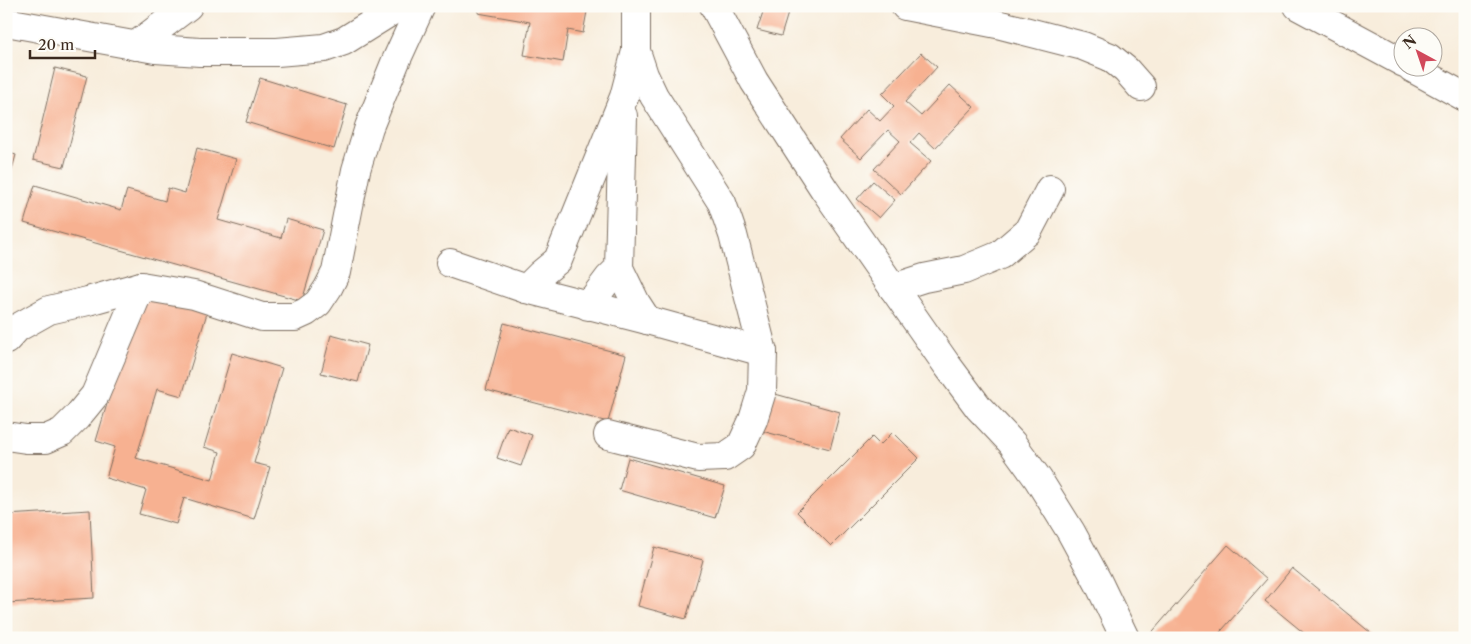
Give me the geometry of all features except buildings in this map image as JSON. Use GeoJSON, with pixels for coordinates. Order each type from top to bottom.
{"type":"FeatureCollection","features":[{"type":"Feature","properties":{"kind":"street"},"geometry":{"type":"LineString","coordinates":[[135,46],[188,6]]}},
{"type":"Feature","properties":{"kind":"street"},"geometry":{"type":"LineString","coordinates":[[6,340],[17,328],[49,310],[141,286],[194,295],[262,316],[295,316],[306,312],[318,303],[336,272],[356,170],[369,127],[421,6]]}},
{"type":"Feature","properties":{"kind":"street"},"geometry":{"type":"LineString","coordinates":[[526,290],[558,260],[624,97],[636,51],[636,6]]}},
{"type":"Feature","properties":{"kind":"street"},"geometry":{"type":"LineString","coordinates":[[714,6],[754,81],[892,288],[980,408],[1012,443],[1038,479],[1071,532],[1125,638]]}},
{"type":"Feature","properties":{"kind":"street"},"geometry":{"type":"LineString","coordinates":[[905,6],[997,24],[1083,46],[1110,57],[1126,70],[1141,87]]}},
{"type":"Feature","properties":{"kind":"street"},"geometry":{"type":"LineString","coordinates":[[1298,6],[1394,58]]}},
{"type":"Feature","properties":{"kind":"street"},"geometry":{"type":"LineString","coordinates":[[6,22],[155,49],[200,52],[303,51],[324,48],[344,41],[387,10]]}},
{"type":"Feature","properties":{"kind":"street"},"geometry":{"type":"LineString","coordinates":[[608,435],[698,458],[725,457],[741,446],[754,420],[762,391],[762,352],[742,265],[722,203],[654,96],[636,51]]}},
{"type":"Feature","properties":{"kind":"street"},"geometry":{"type":"LineString","coordinates":[[1430,78],[1465,98]]}},
{"type":"Feature","properties":{"kind":"street"},"geometry":{"type":"LineString","coordinates":[[624,97],[619,268],[636,303],[648,320]]}},
{"type":"Feature","properties":{"kind":"street"},"geometry":{"type":"LineString","coordinates":[[892,288],[924,278],[964,270],[1000,255],[1028,231],[1050,189]]}},
{"type":"Feature","properties":{"kind":"street"},"geometry":{"type":"LineString","coordinates":[[558,260],[579,303]]}},
{"type":"Feature","properties":{"kind":"street"},"geometry":{"type":"LineString","coordinates":[[450,263],[526,290],[648,320],[762,352]]}},
{"type":"Feature","properties":{"kind":"street"},"geometry":{"type":"LineString","coordinates":[[579,303],[619,268]]}},
{"type":"Feature","properties":{"kind":"street"},"geometry":{"type":"LineString","coordinates":[[6,436],[26,439],[46,438],[62,432],[77,417],[95,395],[141,286]]}}]}
